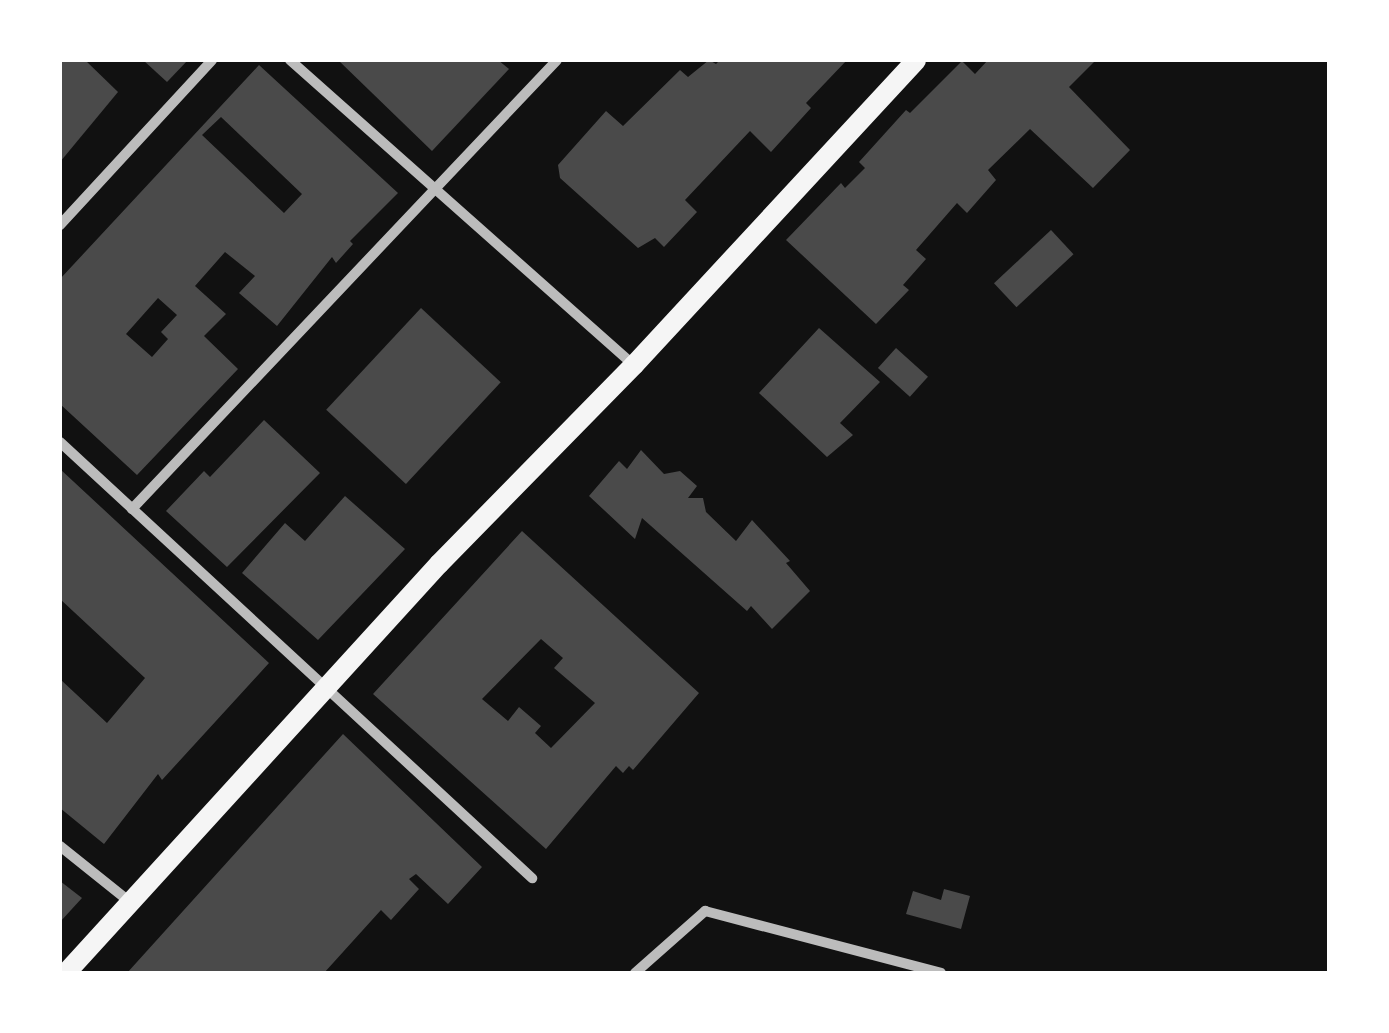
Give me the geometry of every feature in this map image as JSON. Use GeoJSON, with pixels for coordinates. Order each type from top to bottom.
{"type":"FeatureCollection","features":[{"type":"Feature","properties":{"kind":"main road"},"geometry":{"type":"LineString","coordinates":[[66,973],[438,564],[634,365],[916,60]]}},
{"type":"Feature","properties":{"kind":"street"},"geometry":{"type":"LineString","coordinates":[[60,225],[212,60]]}},
{"type":"Feature","properties":{"kind":"street"},"geometry":{"type":"LineString","coordinates":[[290,60],[634,365]]}},
{"type":"Feature","properties":{"kind":"street"},"geometry":{"type":"LineString","coordinates":[[132,510],[557,60]]}},
{"type":"Feature","properties":{"kind":"street"},"geometry":{"type":"LineString","coordinates":[[60,442],[532,878]]}},
{"type":"Feature","properties":{"kind":"street"},"geometry":{"type":"LineString","coordinates":[[60,846],[130,902]]}},
{"type":"Feature","properties":{"kind":"street"},"geometry":{"type":"LineString","coordinates":[[635,973],[705,911],[941,973]]}},
{"type":"Feature","properties":{"kind":"building"},"geometry":{"type":"Polygon","coordinates":[[[60,60],[85,60],[118,92],[60,162],[60,60]]]}},
{"type":"Feature","properties":{"kind":"building"},"geometry":{"type":"Polygon","coordinates":[[[143,60],[188,60],[167,82],[143,60]]]}},
{"type":"Feature","properties":{"kind":"building"},"geometry":{"type":"Polygon","coordinates":[[[338,60],[498,60],[509,69],[432,151],[338,60]]]}},
{"type":"Feature","properties":{"kind":"building"},"geometry":{"type":"Polygon","coordinates":[[[709,60],[716,64],[720,60],[847,60],[806,103],[811,108],[771,152],[750,131],[685,200],[697,212],[664,247],[655,238],[638,248],[560,178],[558,165],[606,111],[623,126],[680,70],[688,77],[709,60]]]}},
{"type":"Feature","properties":{"kind":"building"},"geometry":{"type":"Polygon","coordinates":[[[988,60],[1096,60],[1069,87],[1130,150],[1093,188],[1030,129],[988,170],[996,180],[967,213],[957,203],[916,250],[926,259],[903,285],[909,290],[876,324],[786,240],[841,183],[845,188],[865,168],[859,162],[906,110],[910,113],[962,61],[975,74],[988,60]]]}},
{"type":"Feature","properties":{"kind":"building"},"geometry":{"type":"Polygon","coordinates":[[[259,65],[398,193],[350,241],[353,244],[336,263],[332,257],[277,326],[239,293],[255,276],[225,252],[195,286],[226,314],[204,336],[238,369],[137,475],[60,404],[60,279],[259,65]],[[221,117],[202,135],[284,213],[302,194],[221,117]],[[158,298],[126,334],[152,357],[168,339],[161,332],[177,315],[158,298]]]}},
{"type":"Feature","properties":{"kind":"building"},"geometry":{"type":"Polygon","coordinates":[[[1051,230],[1074,254],[1016,307],[994,283],[1051,230]]]}},
{"type":"Feature","properties":{"kind":"building"},"geometry":{"type":"Polygon","coordinates":[[[421,308],[501,382],[406,484],[326,410],[421,308]]]}},
{"type":"Feature","properties":{"kind":"building"},"geometry":{"type":"Polygon","coordinates":[[[819,328],[880,382],[840,423],[853,435],[827,457],[759,393],[819,328]]]}},
{"type":"Feature","properties":{"kind":"building"},"geometry":{"type":"Polygon","coordinates":[[[896,348],[928,377],[910,397],[878,368],[896,348]]]}},
{"type":"Feature","properties":{"kind":"building"},"geometry":{"type":"Polygon","coordinates":[[[264,420],[320,473],[227,567],[166,511],[204,471],[210,477],[264,420]]]}},
{"type":"Feature","properties":{"kind":"building"},"geometry":{"type":"Polygon","coordinates":[[[641,450],[664,474],[680,471],[697,486],[688,498],[703,498],[706,512],[736,541],[752,520],[790,561],[786,563],[810,591],[772,629],[751,606],[747,611],[642,518],[635,539],[589,496],[619,461],[627,469],[641,450]]]}},
{"type":"Feature","properties":{"kind":"building"},"geometry":{"type":"Polygon","coordinates":[[[60,469],[269,663],[162,780],[158,774],[104,844],[60,808],[60,679],[107,723],[145,678],[60,599],[60,469]]]}},
{"type":"Feature","properties":{"kind":"building"},"geometry":{"type":"Polygon","coordinates":[[[345,496],[405,549],[318,640],[242,573],[285,523],[305,541],[345,496]]]}},
{"type":"Feature","properties":{"kind":"building"},"geometry":{"type":"Polygon","coordinates":[[[522,531],[699,693],[633,770],[629,766],[623,773],[616,766],[546,849],[373,694],[522,531]],[[541,639],[482,699],[508,721],[519,707],[541,726],[535,733],[551,748],[595,703],[554,668],[563,658],[541,639]]]}},
{"type":"Feature","properties":{"kind":"building"},"geometry":{"type":"Polygon","coordinates":[[[343,734],[482,867],[448,904],[416,874],[409,879],[419,889],[391,920],[381,910],[324,973],[127,973],[343,734]]]}},
{"type":"Feature","properties":{"kind":"building"},"geometry":{"type":"Polygon","coordinates":[[[60,881],[82,898],[60,922],[60,881]]]}},
{"type":"Feature","properties":{"kind":"building"},"geometry":{"type":"Polygon","coordinates":[[[944,889],[970,896],[961,929],[906,914],[913,891],[941,900],[944,889]]]}}]}
